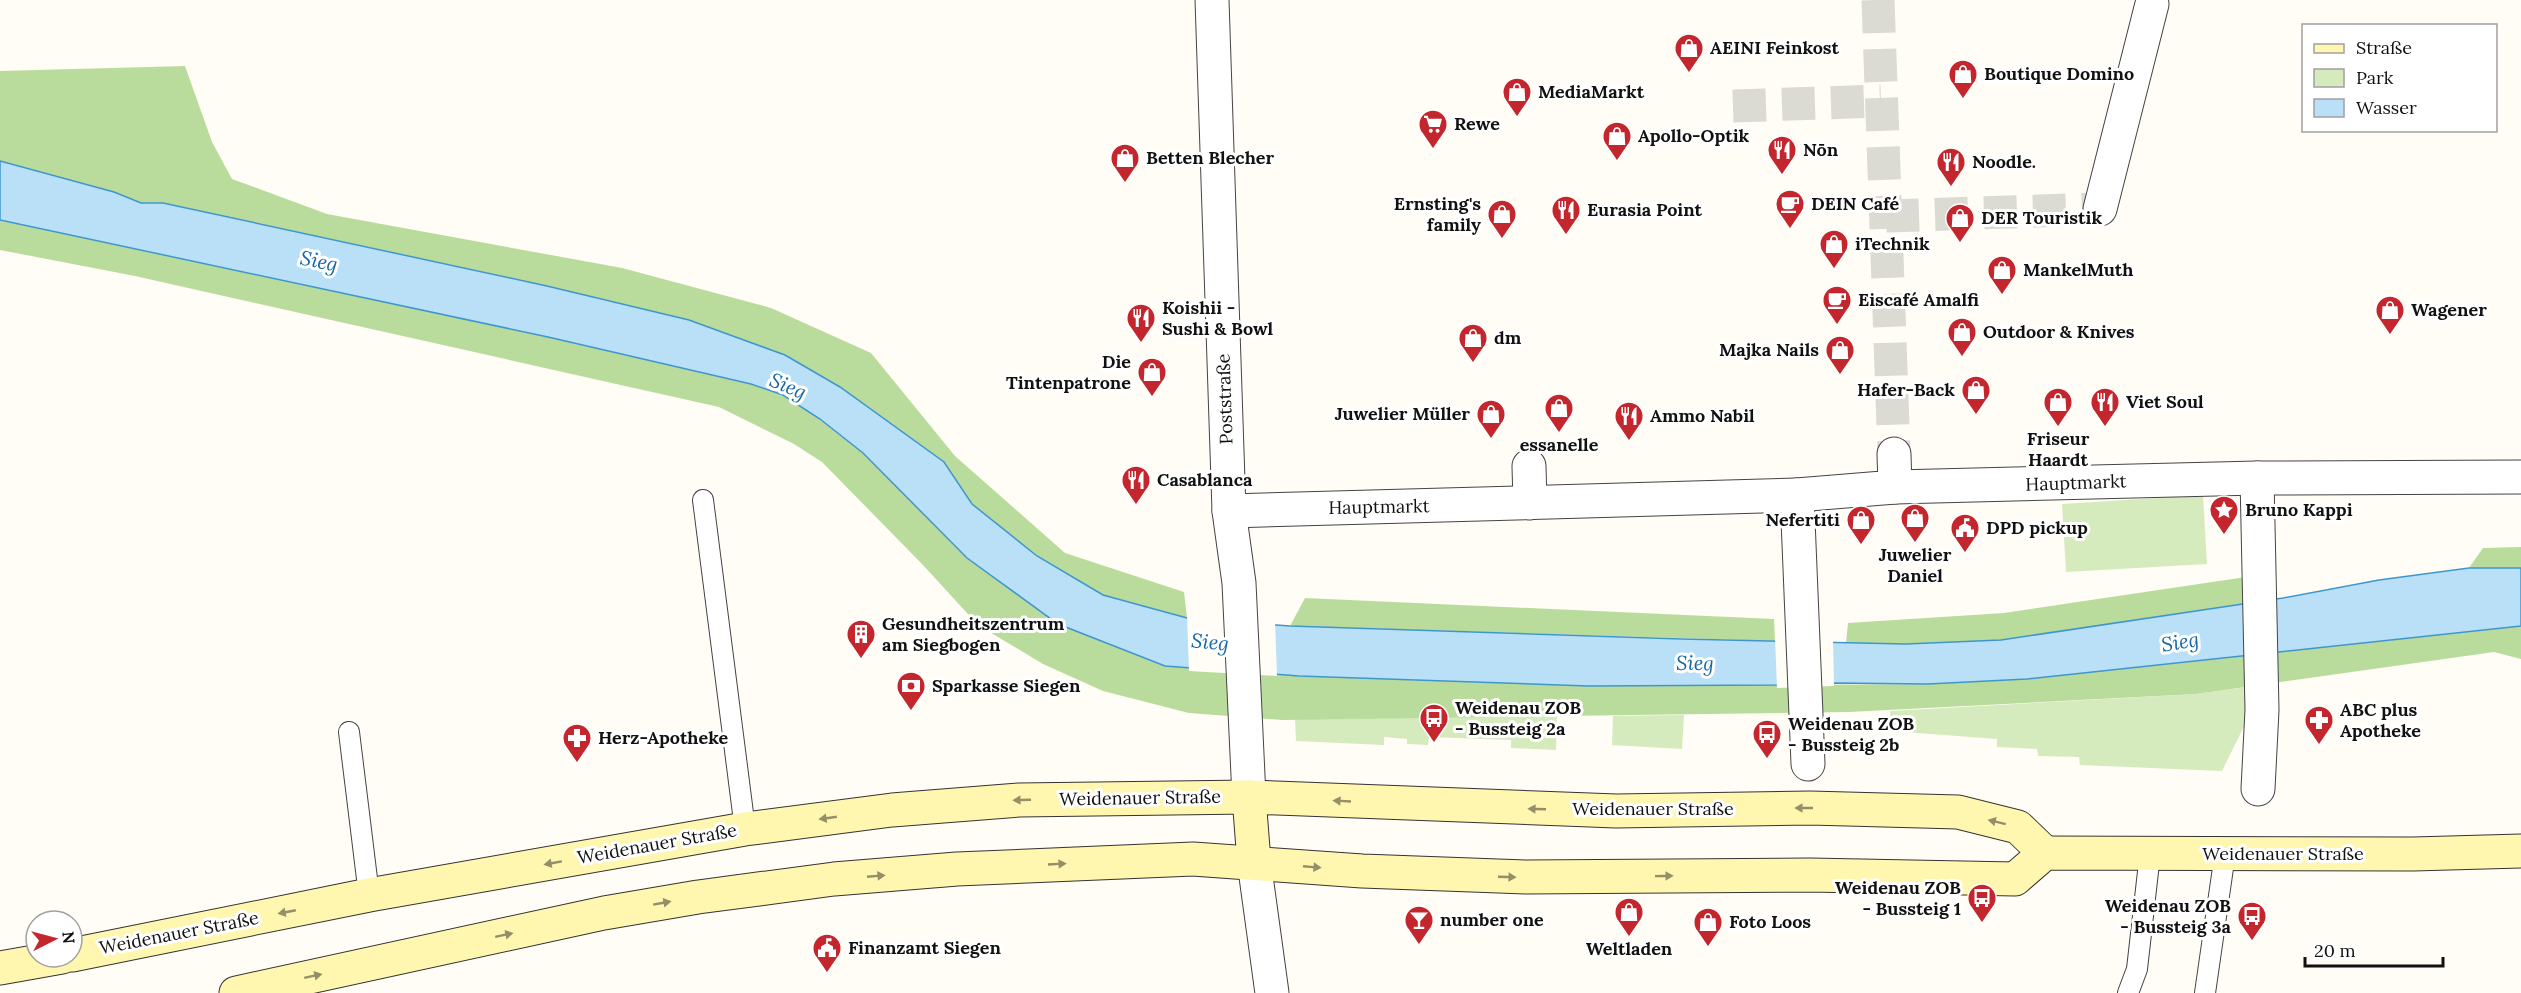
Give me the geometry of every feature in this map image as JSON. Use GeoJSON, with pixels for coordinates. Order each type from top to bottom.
{"type":"FeatureCollection","features":[{"type":"Feature","properties":{"kind":"main road","name":"Weidenauer Straße"},"geometry":{"type":"LineString","coordinates":[[84,953],[369,895],[745,829],[892,810],[1019,800],[1249,797],[1616,812],[1810,808],[1958,812],[2018,827],[2045,853],[2413,854],[2521,851]]}},
{"type":"Feature","properties":{"kind":"main road"},"geometry":{"type":"LineString","coordinates":[[1249,797],[1254,862]]}},
{"type":"Feature","properties":{"kind":"main road"},"geometry":{"type":"LineString","coordinates":[[236,993],[604,913],[710,895],[834,879],[957,869],[1193,859],[1362,871],[1526,877],[1810,875],[2015,879],[2045,853]]}},
{"type":"Feature","properties":{"kind":"main road"},"geometry":{"type":"LineString","coordinates":[[0,968],[24,964]]}},
{"type":"Feature","properties":{"kind":"street","name":"Poststraße"},"geometry":{"type":"LineString","coordinates":[[1212,0],[1229,511],[1239,583],[1249,797]]}},
{"type":"Feature","properties":{"kind":"street"},"geometry":{"type":"LineString","coordinates":[[2100,209],[2152,4]]}},
{"type":"Feature","properties":{"kind":"street"},"geometry":{"type":"LineString","coordinates":[[1893,454],[1895,488]]}},
{"type":"Feature","properties":{"kind":"street"},"geometry":{"type":"LineString","coordinates":[[1529,466],[1530,503]]}},
{"type":"Feature","properties":{"kind":"street","name":"Hauptmarkt"},"geometry":{"type":"LineString","coordinates":[[1229,511],[1797,495],[1895,488],[2257,478],[2521,477]]}},
{"type":"Feature","properties":{"kind":"street"},"geometry":{"type":"LineString","coordinates":[[2257,478],[2262,710],[2258,789]]}},
{"type":"Feature","properties":{"kind":"street"},"geometry":{"type":"LineString","coordinates":[[1797,495],[1808,764]]}},
{"type":"Feature","properties":{"kind":"street"},"geometry":{"type":"LineString","coordinates":[[1254,862],[1272,993]]}},
{"type":"Feature","properties":{"kind":"lane"},"geometry":{"type":"LineString","coordinates":[[703,500],[745,829]]}},
{"type":"Feature","properties":{"kind":"lane"},"geometry":{"type":"LineString","coordinates":[[349,732],[369,895]]}},
{"type":"Feature","properties":{"kind":"lane"},"geometry":{"type":"LineString","coordinates":[[2128,993],[2137,969],[2150,854]]}},
{"type":"Feature","properties":{"kind":"lane"},"geometry":{"type":"LineString","coordinates":[[2205,993],[2225,854]]}},
{"type":"Feature","properties":{"kind":"green space"},"geometry":{"type":"Polygon","coordinates":[[[185,66],[212,142],[232,179],[327,214],[622,268],[771,308],[871,353],[955,456],[1065,553],[1184,592],[1187,618],[1103,595],[1037,556],[972,504],[944,462],[840,387],[785,355],[689,320],[547,286],[163,203],[141,203],[114,192],[0,161],[0,71],[185,66]]]}},
{"type":"Feature","properties":{"kind":"green space"},"geometry":{"type":"Polygon","coordinates":[[[0,220],[548,337],[751,384],[783,395],[820,419],[863,453],[967,558],[1165,666],[1299,676],[1588,686],[1928,684],[2027,679],[2512,625],[2521,626],[2521,659],[2494,652],[2196,694],[1849,712],[1282,720],[1189,713],[1103,691],[1043,664],[978,625],[822,462],[794,444],[719,407],[135,276],[0,250],[0,220]]]}},
{"type":"Feature","properties":{"kind":"green space"},"geometry":{"type":"Polygon","coordinates":[[[2203,495],[2207,564],[2066,572],[2062,504],[2203,495]]]}},
{"type":"Feature","properties":{"kind":"green space"},"geometry":{"type":"Polygon","coordinates":[[[2521,547],[2521,568],[2469,568],[2483,548],[2521,547]]]}},
{"type":"Feature","properties":{"kind":"green space"},"geometry":{"type":"Polygon","coordinates":[[[2246,577],[2247,603],[2001,640],[1906,644],[1846,643],[1848,623],[2004,613],[2246,577]]]}},
{"type":"Feature","properties":{"kind":"green space"},"geometry":{"type":"Polygon","coordinates":[[[1305,598],[1774,619],[1775,641],[1290,626],[1305,598]]]}},
{"type":"Feature","properties":{"kind":"green space"},"geometry":{"type":"Polygon","coordinates":[[[2254,686],[2254,706],[2222,771],[2080,765],[2079,757],[2038,756],[2037,749],[1997,747],[1997,739],[1891,731],[1890,711],[2196,694],[2254,686]]]}},
{"type":"Feature","properties":{"kind":"green space"},"geometry":{"type":"Polygon","coordinates":[[[1684,715],[1682,749],[1612,745],[1613,716],[1684,715]]]}},
{"type":"Feature","properties":{"kind":"green space"},"geometry":{"type":"Polygon","coordinates":[[[1557,716],[1556,750],[1511,748],[1511,740],[1429,737],[1428,745],[1407,744],[1407,739],[1384,737],[1384,745],[1296,741],[1295,719],[1557,716]]]}},
{"type":"Feature","properties":{"kind":"water","name":"Sieg"},"geometry":{"type":"Polygon","coordinates":[[[0,161],[114,192],[141,203],[163,203],[547,286],[689,320],[785,355],[840,387],[944,462],[972,504],[1037,556],[1103,595],[1187,618],[1290,626],[1906,644],[2001,640],[2283,598],[2379,580],[2469,568],[2521,568],[2521,626],[2027,679],[1928,684],[1588,686],[1299,676],[1165,666],[1058,624],[967,558],[863,453],[820,419],[783,395],[751,384],[548,337],[0,220],[0,161]]]}},
{"type":"Feature","properties":{"kind":"pier"},"geometry":{"type":"Polygon","coordinates":[[[1187,615],[1275,621],[1277,676],[1189,671],[1187,615]]]}},
{"type":"Feature","properties":{"kind":"pier"},"geometry":{"type":"Polygon","coordinates":[[[1775,638],[1833,639],[1834,686],[1777,688],[1775,638]]]}},
{"type":"Feature","properties":{"kind":"tunnel"},"geometry":{"type":"LineString","coordinates":[[1878,0],[1894,454]]}},
{"type":"Feature","properties":{"kind":"tunnel"},"geometry":{"type":"LineString","coordinates":[[1733,106],[1881,101]]}},
{"type":"Feature","properties":{"kind":"tunnel"},"geometry":{"type":"LineString","coordinates":[[1886,216],[2100,209]]}},
{"type":"Feature","properties":{"kind":"place","name":"AEINI Feinkost"},"geometry":{"type":"Point","coordinates":[1689,74]}},
{"type":"Feature","properties":{"kind":"place","name":"Boutique Domino"},"geometry":{"type":"Point","coordinates":[1963,100]}},
{"type":"Feature","properties":{"kind":"place","name":"MediaMarkt"},"geometry":{"type":"Point","coordinates":[1517,118]}},
{"type":"Feature","properties":{"kind":"place","name":"Rewe"},"geometry":{"type":"Point","coordinates":[1433,150]}},
{"type":"Feature","properties":{"kind":"place","name":"Apollo-Optik"},"geometry":{"type":"Point","coordinates":[1617,162]}},
{"type":"Feature","properties":{"kind":"place","name":"Nōn"},"geometry":{"type":"Point","coordinates":[1782,176]}},
{"type":"Feature","properties":{"kind":"place","name":"Betten Blecher"},"geometry":{"type":"Point","coordinates":[1125,184]}},
{"type":"Feature","properties":{"kind":"place","name":"Noodle."},"geometry":{"type":"Point","coordinates":[1951,188]}},
{"type":"Feature","properties":{"kind":"place","name":"DEIN Café"},"geometry":{"type":"Point","coordinates":[1790,230]}},
{"type":"Feature","properties":{"kind":"place","name":"Eurasia Point"},"geometry":{"type":"Point","coordinates":[1566,236]}},
{"type":"Feature","properties":{"kind":"place","name":"Ernsting's family"},"geometry":{"type":"Point","coordinates":[1502,240]}},
{"type":"Feature","properties":{"kind":"place","name":"DER Touristik"},"geometry":{"type":"Point","coordinates":[1960,244]}},
{"type":"Feature","properties":{"kind":"place","name":"iTechnik"},"geometry":{"type":"Point","coordinates":[1834,270]}},
{"type":"Feature","properties":{"kind":"place","name":"MankelMuth"},"geometry":{"type":"Point","coordinates":[2002,296]}},
{"type":"Feature","properties":{"kind":"place","name":"Eiscafé Amalfi"},"geometry":{"type":"Point","coordinates":[1837,326]}},
{"type":"Feature","properties":{"kind":"place","name":"Wagener"},"geometry":{"type":"Point","coordinates":[2390,336]}},
{"type":"Feature","properties":{"kind":"place","name":"Koishii - Sushi & Bowl"},"geometry":{"type":"Point","coordinates":[1141,344]}},
{"type":"Feature","properties":{"kind":"place","name":"Outdoor & Knives"},"geometry":{"type":"Point","coordinates":[1962,358]}},
{"type":"Feature","properties":{"kind":"place","name":"dm"},"geometry":{"type":"Point","coordinates":[1473,364]}},
{"type":"Feature","properties":{"kind":"place","name":"Majka Nails"},"geometry":{"type":"Point","coordinates":[1840,376]}},
{"type":"Feature","properties":{"kind":"place","name":"Die Tintenpatrone"},"geometry":{"type":"Point","coordinates":[1152,398]}},
{"type":"Feature","properties":{"kind":"place","name":"Hafer-Back"},"geometry":{"type":"Point","coordinates":[1976,416]}},
{"type":"Feature","properties":{"kind":"place","name":"Friseur Haardt"},"geometry":{"type":"Point","coordinates":[2058,428]}},
{"type":"Feature","properties":{"kind":"place","name":"Viet Soul"},"geometry":{"type":"Point","coordinates":[2105,428]}},
{"type":"Feature","properties":{"kind":"place","name":"essanelle"},"geometry":{"type":"Point","coordinates":[1559,434]}},
{"type":"Feature","properties":{"kind":"place","name":"Juwelier Müller"},"geometry":{"type":"Point","coordinates":[1491,440]}},
{"type":"Feature","properties":{"kind":"place","name":"Ammo Nabil"},"geometry":{"type":"Point","coordinates":[1629,442]}},
{"type":"Feature","properties":{"kind":"place","name":"Casablanca"},"geometry":{"type":"Point","coordinates":[1136,506]}},
{"type":"Feature","properties":{"kind":"place","name":"Bruno Kappi"},"geometry":{"type":"Point","coordinates":[2224,536]}},
{"type":"Feature","properties":{"kind":"place","name":"Juwelier Daniel"},"geometry":{"type":"Point","coordinates":[1915,544]}},
{"type":"Feature","properties":{"kind":"place","name":"Nefertiti"},"geometry":{"type":"Point","coordinates":[1861,546]}},
{"type":"Feature","properties":{"kind":"place","name":"DPD pickup"},"geometry":{"type":"Point","coordinates":[1965,554]}},
{"type":"Feature","properties":{"kind":"place","name":"Gesundheitszentrum am Siegbogen"},"geometry":{"type":"Point","coordinates":[861,660]}},
{"type":"Feature","properties":{"kind":"place","name":"Sparkasse Siegen"},"geometry":{"type":"Point","coordinates":[911,712]}},
{"type":"Feature","properties":{"kind":"place","name":"Weidenau ZOB - Bussteig 2a"},"geometry":{"type":"Point","coordinates":[1434,744]}},
{"type":"Feature","properties":{"kind":"place","name":"ABC plus Apotheke"},"geometry":{"type":"Point","coordinates":[2319,746]}},
{"type":"Feature","properties":{"kind":"place","name":"Weidenau ZOB - Bussteig 2b"},"geometry":{"type":"Point","coordinates":[1767,760]}},
{"type":"Feature","properties":{"kind":"place","name":"Herz-Apotheke"},"geometry":{"type":"Point","coordinates":[577,764]}},
{"type":"Feature","properties":{"kind":"place","name":"Weidenau ZOB - Bussteig 1"},"geometry":{"type":"Point","coordinates":[1982,924]}},
{"type":"Feature","properties":{"kind":"place","name":"Weltladen"},"geometry":{"type":"Point","coordinates":[1629,938]}},
{"type":"Feature","properties":{"kind":"place","name":"Weidenau ZOB - Bussteig 3a"},"geometry":{"type":"Point","coordinates":[2252,942]}},
{"type":"Feature","properties":{"kind":"place","name":"number one"},"geometry":{"type":"Point","coordinates":[1419,946]}},
{"type":"Feature","properties":{"kind":"place","name":"Foto Loos"},"geometry":{"type":"Point","coordinates":[1708,948]}},
{"type":"Feature","properties":{"kind":"place","name":"Finanzamt Siegen"},"geometry":{"type":"Point","coordinates":[827,974]}}]}
